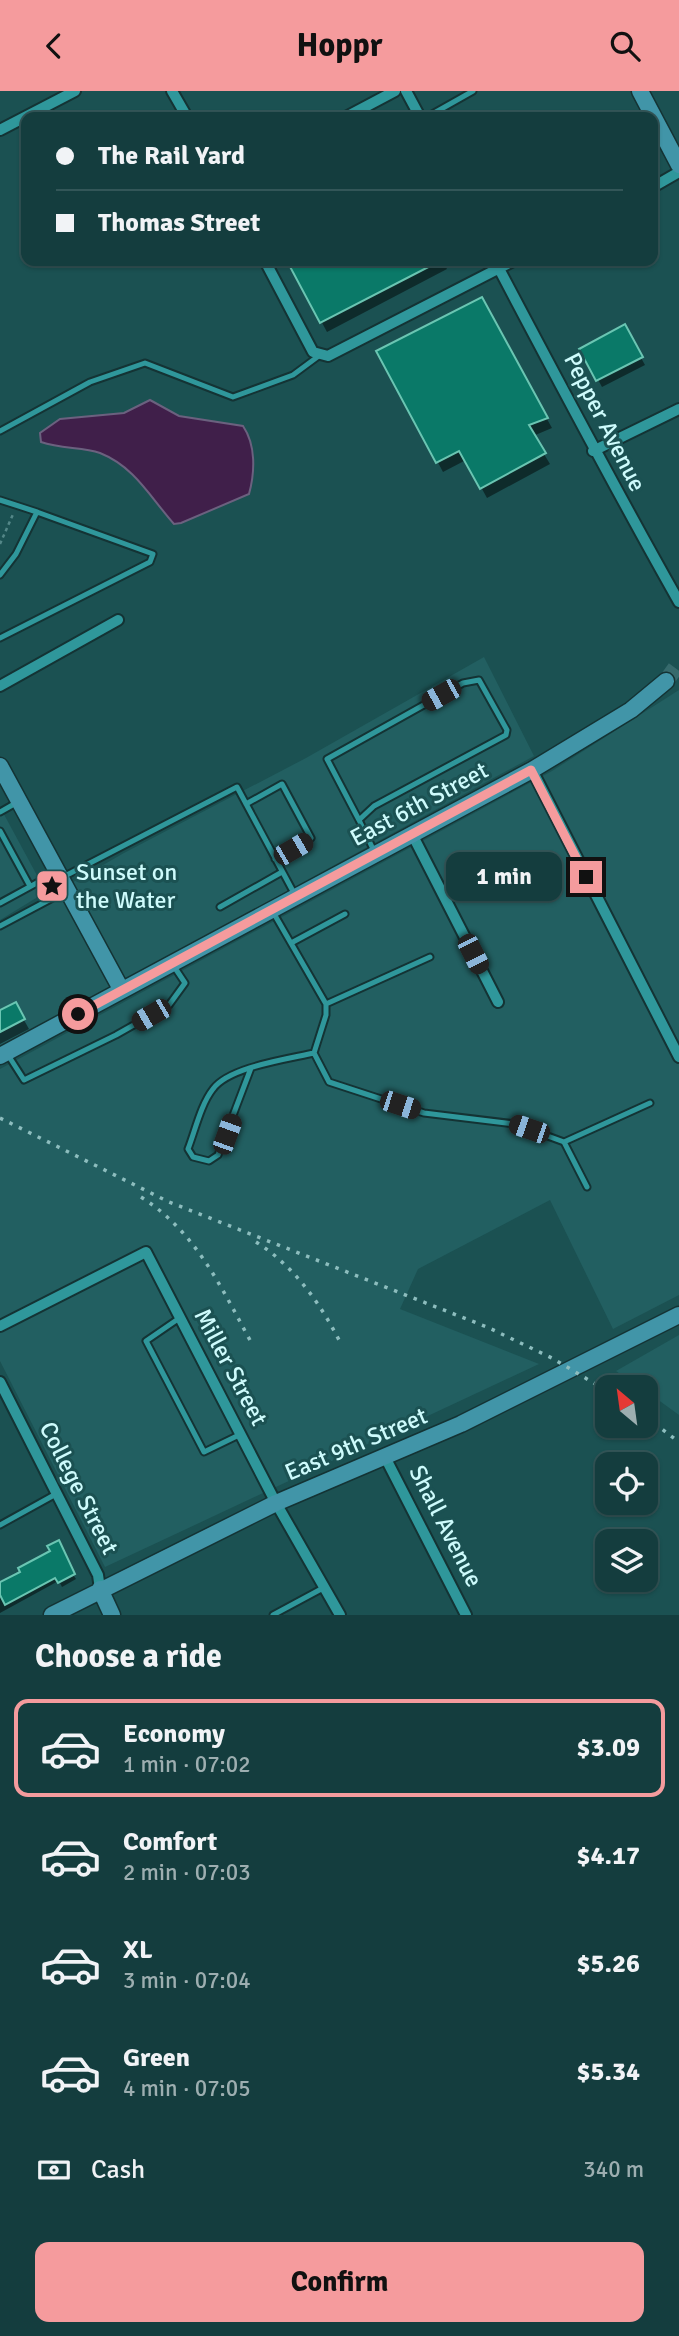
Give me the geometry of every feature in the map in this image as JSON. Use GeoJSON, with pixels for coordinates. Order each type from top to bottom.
{"type":"FeatureCollection","features":[{"type":"Feature","properties":{"kind":"street"},"geometry":{"type":"LineString","coordinates":[[35,112],[75,91]]}},
{"type":"Feature","properties":{"kind":"street"},"geometry":{"type":"LineString","coordinates":[[172,91],[184,112]]}},
{"type":"Feature","properties":{"kind":"street"},"geometry":{"type":"LineString","coordinates":[[355,112],[394,91]]}},
{"type":"Feature","properties":{"kind":"street"},"geometry":{"type":"LineString","coordinates":[[407,91],[418,112]]}},
{"type":"Feature","properties":{"kind":"street"},"geometry":{"type":"LineString","coordinates":[[640,91],[651,112]]}},
{"type":"Feature","properties":{"kind":"street"},"geometry":{"type":"LineString","coordinates":[[0,130],[21,119]]}},
{"type":"Feature","properties":{"kind":"street"},"geometry":{"type":"LineString","coordinates":[[658,125],[679,165]]}},
{"type":"Feature","properties":{"kind":"street"},"geometry":{"type":"LineString","coordinates":[[658,184],[679,172]]}},
{"type":"Feature","properties":{"kind":"street"},"geometry":{"type":"LineString","coordinates":[[268,266],[313,352],[320,355],[335,355],[493,266]]}},
{"type":"Feature","properties":{"kind":"street","name":"Pepper Avenue"},"geometry":{"type":"LineString","coordinates":[[498,266],[565,391],[593,451],[679,602]]}},
{"type":"Feature","properties":{"kind":"street"},"geometry":{"type":"LineString","coordinates":[[593,451],[679,409]]}},
{"type":"Feature","properties":{"kind":"street"},"geometry":{"type":"LineString","coordinates":[[0,687],[118,620]]}},
{"type":"Feature","properties":{"kind":"street","name":"East 6th Street"},"geometry":{"type":"LineString","coordinates":[[3,1054],[531,770],[631,709],[667,681]]}},
{"type":"Feature","properties":{"kind":"street"},"geometry":{"type":"LineString","coordinates":[[0,766],[121,989]]}},
{"type":"Feature","properties":{"kind":"street"},"geometry":{"type":"LineString","coordinates":[[531,770],[679,1057]]}},
{"type":"Feature","properties":{"kind":"street"},"geometry":{"type":"LineString","coordinates":[[412,834],[498,1002]]}},
{"type":"Feature","properties":{"kind":"street","name":"Miller Street"},"geometry":{"type":"LineString","coordinates":[[0,1326],[146,1252],[276,1503],[340,1615]]}},
{"type":"Feature","properties":{"kind":"street","name":"East 9th Street"},"geometry":{"type":"LineString","coordinates":[[52,1615],[100,1588],[276,1503],[461,1425],[679,1315]]}},
{"type":"Feature","properties":{"kind":"street","name":"College Street"},"geometry":{"type":"LineString","coordinates":[[0,1382],[5,1407],[56,1494],[98,1575],[100,1588],[113,1615]]}},
{"type":"Feature","properties":{"kind":"street","name":"Shall Avenue"},"geometry":{"type":"LineString","coordinates":[[385,1457],[466,1615]]}},
{"type":"Feature","properties":{"kind":"lane"},"geometry":{"type":"LineString","coordinates":[[436,112],[474,91]]}},
{"type":"Feature","properties":{"kind":"lane"},"geometry":{"type":"LineString","coordinates":[[0,431],[90,382],[145,363],[233,397],[293,375],[320,355]]}},
{"type":"Feature","properties":{"kind":"lane"},"geometry":{"type":"LineString","coordinates":[[0,500],[146,549],[153,554],[150,562],[0,638]]}},
{"type":"Feature","properties":{"kind":"lane"},"geometry":{"type":"LineString","coordinates":[[0,575],[16,554],[37,512]]}},
{"type":"Feature","properties":{"kind":"lane"},"geometry":{"type":"LineString","coordinates":[[359,820],[373,806],[506,734],[507,730],[479,680],[463,683],[327,758],[375,853]]}},
{"type":"Feature","properties":{"kind":"lane"},"geometry":{"type":"LineString","coordinates":[[246,804],[282,784],[311,838],[275,859]]}},
{"type":"Feature","properties":{"kind":"lane"},"geometry":{"type":"LineString","coordinates":[[0,926],[62,880],[237,787],[295,895]]}},
{"type":"Feature","properties":{"kind":"lane"},"geometry":{"type":"LineString","coordinates":[[0,812],[19,802]]}},
{"type":"Feature","properties":{"kind":"lane"},"geometry":{"type":"LineString","coordinates":[[0,831],[30,886]]}},
{"type":"Feature","properties":{"kind":"lane"},"geometry":{"type":"LineString","coordinates":[[220,907],[282,872]]}},
{"type":"Feature","properties":{"kind":"lane"},"geometry":{"type":"LineString","coordinates":[[0,903],[30,886],[62,880]]}},
{"type":"Feature","properties":{"kind":"lane"},"geometry":{"type":"LineString","coordinates":[[272,909],[326,1004],[326,1015],[314,1053],[329,1082],[424,1113],[515,1124],[564,1142],[587,1187]]}},
{"type":"Feature","properties":{"kind":"lane"},"geometry":{"type":"LineString","coordinates":[[293,942],[345,914]]}},
{"type":"Feature","properties":{"kind":"lane"},"geometry":{"type":"LineString","coordinates":[[326,1004],[429,957]]}},
{"type":"Feature","properties":{"kind":"lane"},"geometry":{"type":"LineString","coordinates":[[3,1054],[24,1080],[116,1035],[169,1005],[185,983],[172,963]]}},
{"type":"Feature","properties":{"kind":"lane"},"geometry":{"type":"LineString","coordinates":[[251,1068],[218,1155],[209,1161],[193,1157],[188,1149],[212,1089],[222,1080],[251,1068],[314,1053]]}},
{"type":"Feature","properties":{"kind":"lane"},"geometry":{"type":"LineString","coordinates":[[564,1142],[650,1103]]}},
{"type":"Feature","properties":{"kind":"lane"},"geometry":{"type":"LineString","coordinates":[[181,1317],[146,1341],[204,1452],[242,1433]]}},
{"type":"Feature","properties":{"kind":"lane"},"geometry":{"type":"LineString","coordinates":[[0,1525],[56,1494]]}},
{"type":"Feature","properties":{"kind":"lane"},"geometry":{"type":"LineString","coordinates":[[273,1615],[325,1587]]}},
{"type":"Feature","properties":{"kind":"path"},"geometry":{"type":"LineString","coordinates":[[0,544],[17,506]]}},
{"type":"Feature","properties":{"kind":"shaded area"},"geometry":{"type":"Polygon","coordinates":[[[150,400],[179,416],[243,426],[253,459],[249,494],[174,524],[132,474],[112,459],[93,451],[41,442],[40,433],[60,419],[124,413],[150,400]]]}},
{"type":"Feature","properties":{"kind":"shaded area"},"geometry":{"type":"Polygon","coordinates":[[[484,657],[534,756],[0,1048],[0,924],[124,853],[306,758],[484,657]]]}},
{"type":"Feature","properties":{"kind":"shaded area"},"geometry":{"type":"Polygon","coordinates":[[[679,690],[679,1295],[613,1329],[550,1200],[418,1269],[400,1309],[539,1364],[105,1567],[0,1361],[0,1069],[552,771],[679,690]]]}},
{"type":"Feature","properties":{"kind":"shaded area"},"geometry":{"type":"Polygon","coordinates":[[[0,807],[46,892],[0,920],[0,807]]]}},
{"type":"Feature","properties":{"kind":"shaded area"},"geometry":{"type":"Polygon","coordinates":[[[679,1335],[679,1415],[658,1400],[658,1375],[622,1375],[616,1371],[679,1335]]]}},
{"type":"Feature","properties":{"kind":"building"},"geometry":{"type":"Polygon","coordinates":[[[290,266],[430,266],[320,323],[290,266]]]}},
{"type":"Feature","properties":{"kind":"building"},"geometry":{"type":"Polygon","coordinates":[[[482,297],[548,418],[529,425],[546,453],[480,489],[459,451],[436,463],[376,351],[482,297]]]}},
{"type":"Feature","properties":{"kind":"building"},"geometry":{"type":"Polygon","coordinates":[[[625,324],[643,357],[596,381],[579,349],[625,324]]]}},
{"type":"Feature","properties":{"kind":"building"},"geometry":{"type":"Polygon","coordinates":[[[16,1002],[25,1019],[0,1032],[0,1010],[16,1002]]]}},
{"type":"Feature","properties":{"kind":"building"},"geometry":{"type":"Polygon","coordinates":[[[59,1540],[75,1574],[58,1583],[55,1578],[5,1605],[0,1595],[0,1582],[20,1572],[18,1568],[50,1551],[47,1546],[59,1540]]]}},
{"type":"Feature","properties":{"kind":"tunnel"},"geometry":{"type":"LineString","coordinates":[[666,681],[679,663]]}},
{"type":"Feature","properties":{"kind":"railway"},"geometry":{"type":"LineString","coordinates":[[0,1118],[169,1202],[487,1327],[552,1358],[595,1384]]}},
{"type":"Feature","properties":{"kind":"railway"},"geometry":{"type":"LineString","coordinates":[[141,1197],[160,1211],[192,1244],[218,1281],[251,1342]]}},
{"type":"Feature","properties":{"kind":"railway"},"geometry":{"type":"LineString","coordinates":[[256,1242],[282,1262],[305,1287],[341,1344]]}},
{"type":"Feature","properties":{"kind":"railway"},"geometry":{"type":"LineString","coordinates":[[658,1426],[679,1442]]}},
{"type":"Feature","properties":{"kind":"place","name":"Sunset on the Water"},"geometry":{"type":"Point","coordinates":[52,886]}},
{"type":"Feature","properties":{"kind":"route"},"geometry":{"type":"LineString","coordinates":[[78,1014],[531,770],[586,877]]}}]}
